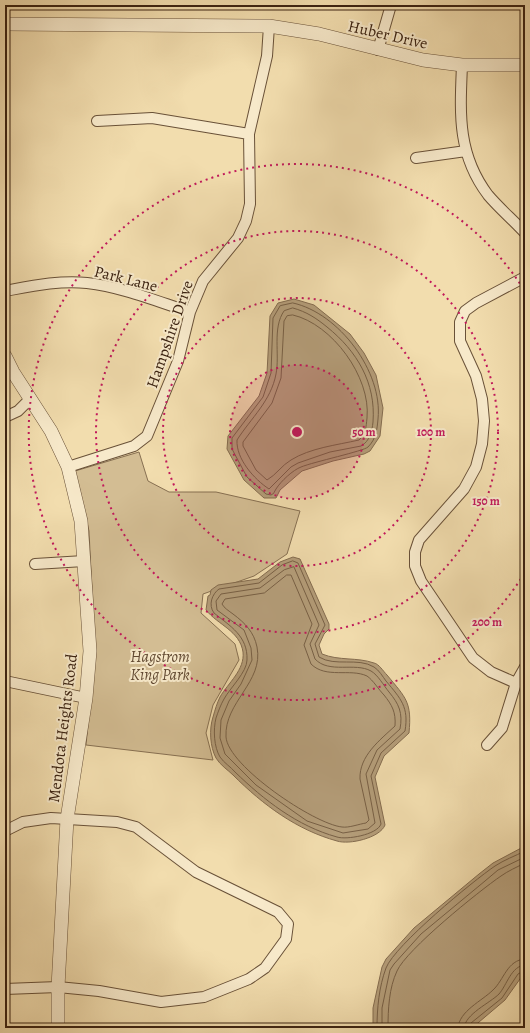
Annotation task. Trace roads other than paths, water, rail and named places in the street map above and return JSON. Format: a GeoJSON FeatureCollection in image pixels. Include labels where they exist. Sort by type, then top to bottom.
{"type":"FeatureCollection","features":[{"type":"Feature","properties":{"kind":"street"},"geometry":{"type":"LineString","coordinates":[[378,50],[390,5]]}},
{"type":"Feature","properties":{"kind":"street","name":"Huber Drive"},"geometry":{"type":"LineString","coordinates":[[5,24],[269,26],[319,34],[378,50],[423,60],[462,65],[525,65]]}},
{"type":"Feature","properties":{"kind":"street","name":"Hampshire Drive"},"geometry":{"type":"LineString","coordinates":[[68,467],[134,446],[147,436],[178,361],[190,312],[203,281],[238,238],[246,221],[250,204],[249,134],[267,56],[269,26]]}},
{"type":"Feature","properties":{"kind":"street"},"geometry":{"type":"LineString","coordinates":[[462,65],[460,115],[466,150],[474,173],[489,195],[525,233]]}},
{"type":"Feature","properties":{"kind":"street"},"geometry":{"type":"LineString","coordinates":[[97,121],[152,118],[249,134]]}},
{"type":"Feature","properties":{"kind":"street"},"geometry":{"type":"LineString","coordinates":[[416,158],[466,150]]}},
{"type":"Feature","properties":{"kind":"street"},"geometry":{"type":"LineString","coordinates":[[516,683],[491,672],[472,658],[421,581],[415,566],[415,552],[419,540],[464,489],[476,467],[482,444],[484,421],[482,399],[476,376],[460,340],[460,322],[465,311],[476,303],[525,277]]}},
{"type":"Feature","properties":{"kind":"street","name":"Park Lane"},"geometry":{"type":"LineString","coordinates":[[5,291],[50,283],[86,283],[118,288],[190,312]]}},
{"type":"Feature","properties":{"kind":"street","name":"Mendota Heights Road"},"geometry":{"type":"LineString","coordinates":[[5,356],[51,431],[68,467],[81,521],[90,650],[86,698],[67,819],[58,987],[58,1028]]}},
{"type":"Feature","properties":{"kind":"street"},"geometry":{"type":"LineString","coordinates":[[5,417],[18,411],[30,399]]}},
{"type":"Feature","properties":{"kind":"street"},"geometry":{"type":"LineString","coordinates":[[34,564],[84,561]]}},
{"type":"Feature","properties":{"kind":"street"},"geometry":{"type":"LineString","coordinates":[[487,745],[502,728],[516,683],[525,667]]}},
{"type":"Feature","properties":{"kind":"street"},"geometry":{"type":"LineString","coordinates":[[5,681],[86,698]]}},
{"type":"Feature","properties":{"kind":"street"},"geometry":{"type":"LineString","coordinates":[[5,831],[24,822],[51,818],[117,822],[136,827],[196,872],[278,912],[288,924],[286,939],[266,968],[249,979],[204,997],[161,1002],[99,991],[58,987],[5,989]]}},
{"type":"Feature","properties":{"kind":"water"},"geometry":{"type":"Polygon","coordinates":[[[294,299],[314,305],[350,334],[364,353],[376,375],[383,408],[380,436],[370,451],[302,471],[280,490],[276,498],[264,498],[244,480],[227,449],[228,436],[259,396],[267,373],[270,316],[278,303],[294,299]]]}},
{"type":"Feature","properties":{"kind":"water"},"geometry":{"type":"Polygon","coordinates":[[[293,557],[300,559],[329,624],[329,629],[324,634],[319,645],[322,654],[335,658],[368,661],[376,664],[399,689],[406,701],[410,714],[409,733],[384,756],[375,777],[385,825],[377,834],[356,841],[342,842],[322,836],[281,815],[244,786],[220,763],[212,749],[211,727],[215,709],[223,692],[239,670],[243,659],[243,652],[238,639],[233,633],[206,610],[208,596],[210,595],[211,590],[218,585],[258,579],[280,562],[293,557]]]}},
{"type":"Feature","properties":{"kind":"water"},"geometry":{"type":"Polygon","coordinates":[[[525,846],[525,972],[505,1000],[472,1028],[373,1028],[373,1008],[382,967],[386,959],[414,928],[479,874],[493,863],[525,846]]]}},
{"type":"Feature","properties":{"kind":"park label","name":"Hagstrom King Park"},"geometry":{"type":"Point","coordinates":[160,665]}}]}
